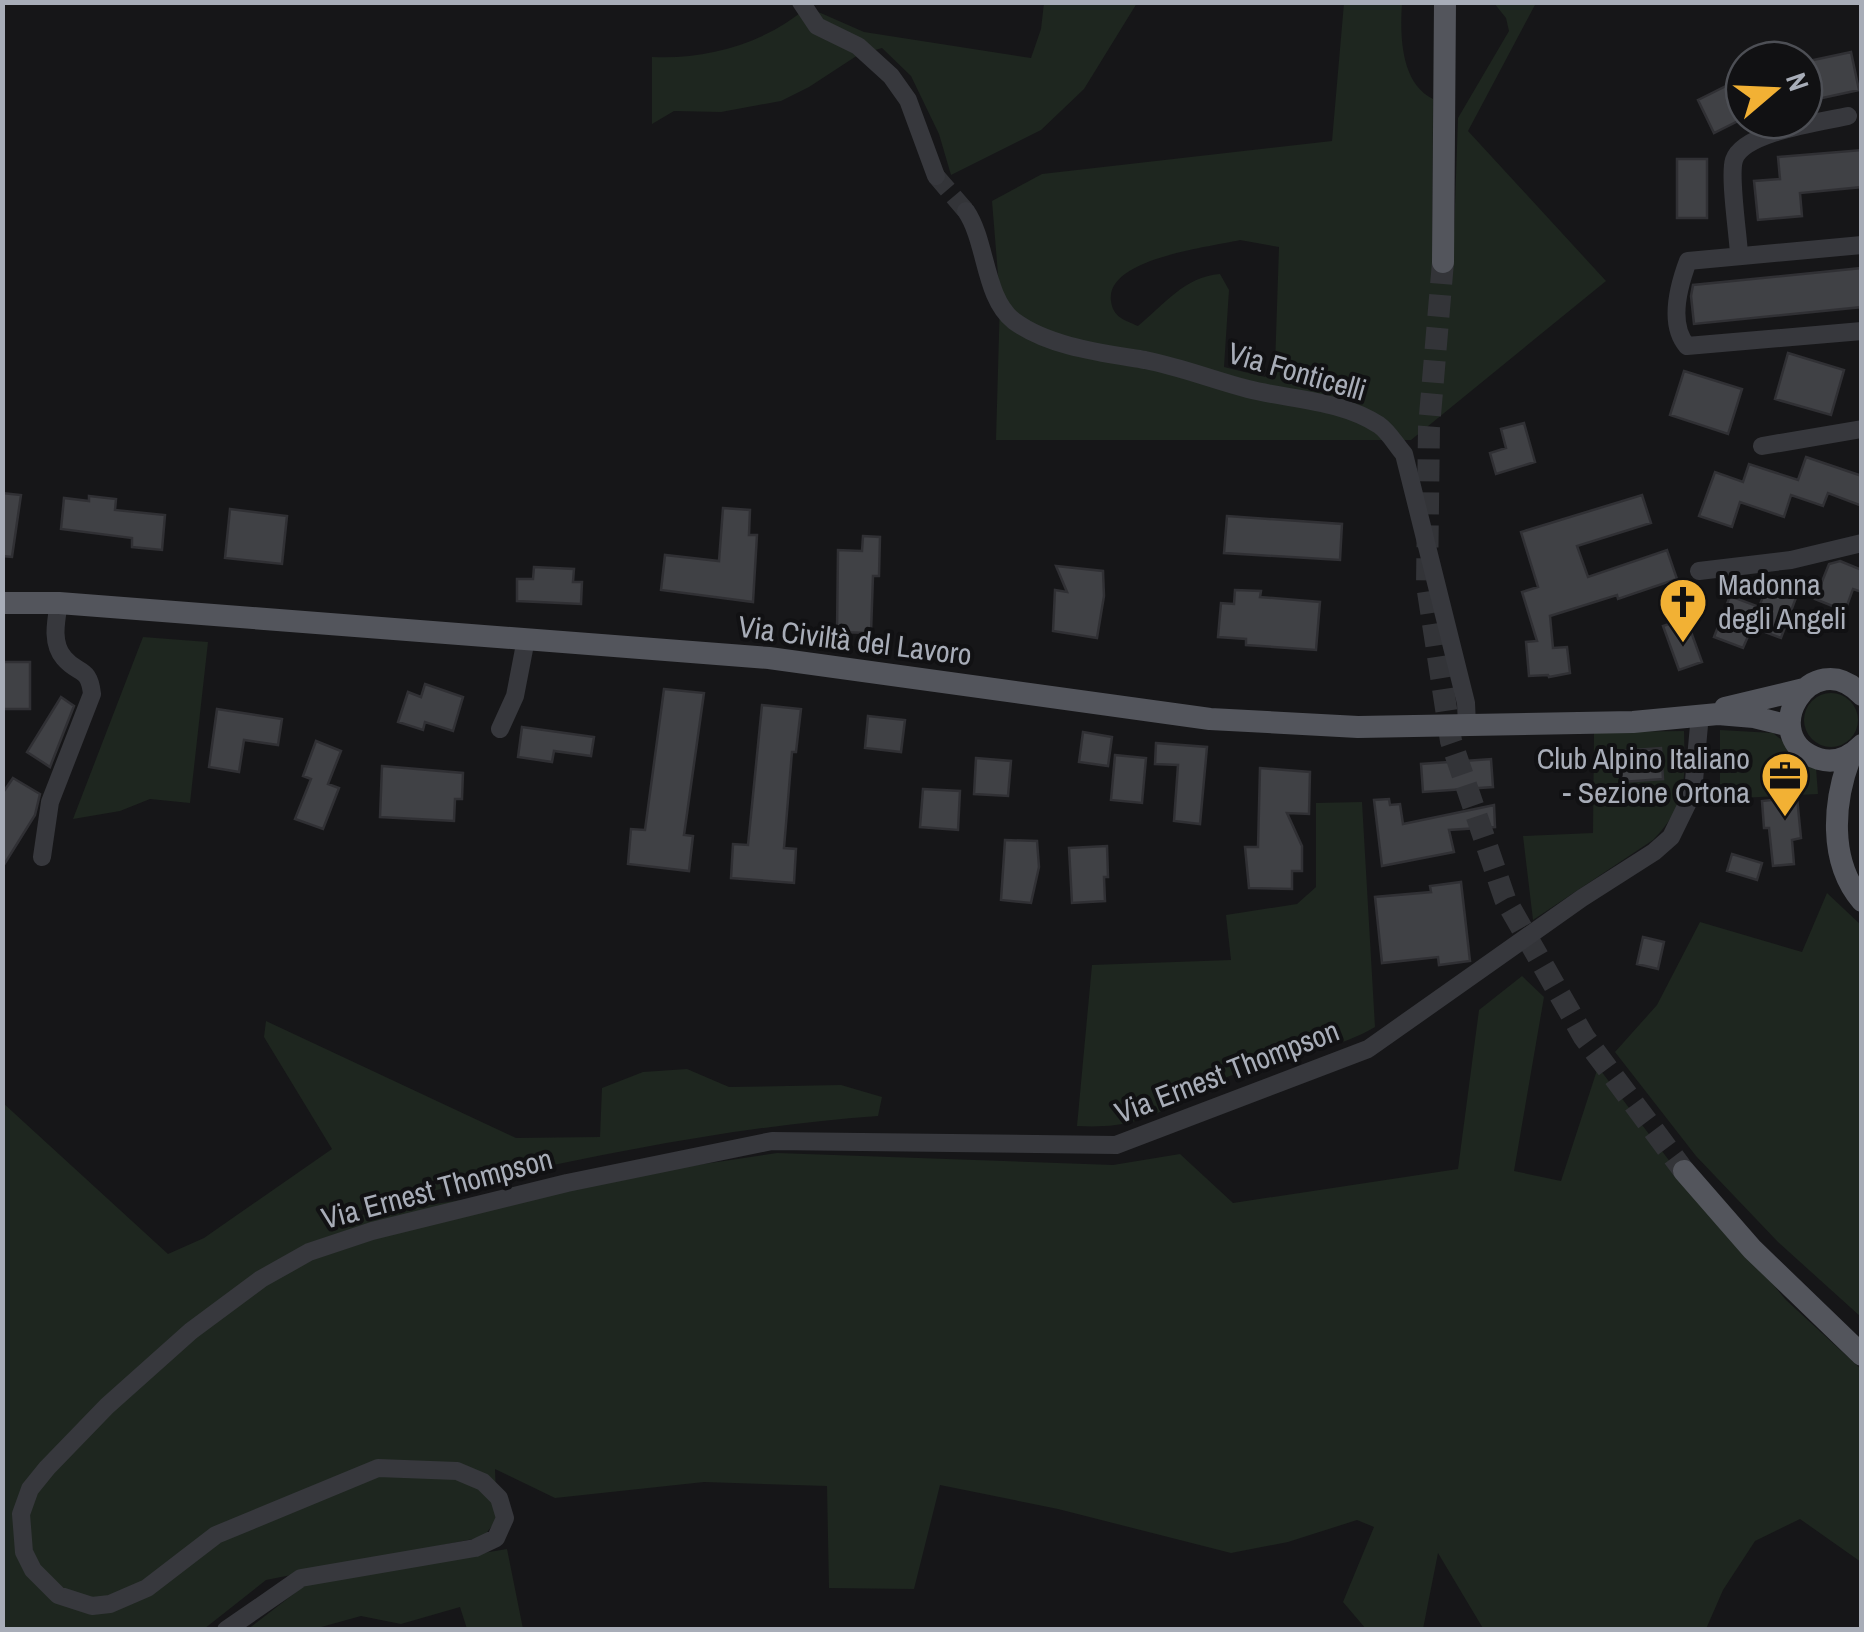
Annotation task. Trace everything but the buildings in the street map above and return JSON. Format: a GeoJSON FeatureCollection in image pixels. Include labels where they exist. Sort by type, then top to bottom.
{"type":"FeatureCollection","features":[{"type":"Feature","properties":{"kind":"main road"},"geometry":{"type":"LineString","coordinates":[[1443,262],[1445,2]]}},
{"type":"Feature","properties":{"kind":"main road","name":"Via Civiltà del Lavoro"},"geometry":{"type":"LineString","coordinates":[[2,602],[769,658],[1210,719],[1358,727],[1633,722],[1700,714],[1804,689],[1828,679],[1851,682]]}},
{"type":"Feature","properties":{"kind":"main road"},"geometry":{"type":"LineString","coordinates":[[1851,682],[1862,695]]}},
{"type":"Feature","properties":{"kind":"main road"},"geometry":{"type":"LineString","coordinates":[[1804,689],[1790,712],[1790,726],[1802,750],[1826,761],[1856,750]]}},
{"type":"Feature","properties":{"kind":"main road","name":"Via Civiltà del Lavoro"},"geometry":{"type":"LineString","coordinates":[[1700,714],[1754,718],[1790,726]]}},
{"type":"Feature","properties":{"kind":"main road"},"geometry":{"type":"LineString","coordinates":[[1837,822],[1840,783],[1856,750]]}},
{"type":"Feature","properties":{"kind":"main road"},"geometry":{"type":"LineString","coordinates":[[1813,757],[1828,788],[1844,872],[1862,901]]}},
{"type":"Feature","properties":{"kind":"main road"},"geometry":{"type":"LineString","coordinates":[[1684,1171],[1752,1249],[1862,1355]]}},
{"type":"Feature","properties":{"kind":"street"},"geometry":{"type":"LineString","coordinates":[[802,2],[817,26],[858,46],[890,76],[908,100],[936,176]]}},
{"type":"Feature","properties":{"kind":"street"},"geometry":{"type":"LineString","coordinates":[[1739,254],[1733,162],[1741,147],[1759,138],[1848,116]]}},
{"type":"Feature","properties":{"kind":"street","name":"Via Fonticelli"},"geometry":{"type":"LineString","coordinates":[[966,211],[982,244],[995,295],[1012,320],[1042,336],[1184,367],[1246,388],[1349,410],[1383,427],[1404,454],[1466,702],[1467,725]]}},
{"type":"Feature","properties":{"kind":"street"},"geometry":{"type":"LineString","coordinates":[[1862,245],[1688,261],[1679,286],[1678,330],[1687,346],[1862,331]]}},
{"type":"Feature","properties":{"kind":"street"},"geometry":{"type":"LineString","coordinates":[[1762,446],[1862,429]]}},
{"type":"Feature","properties":{"kind":"street"},"geometry":{"type":"LineString","coordinates":[[1699,571],[1791,560],[1862,544]]}},
{"type":"Feature","properties":{"kind":"street"},"geometry":{"type":"LineString","coordinates":[[42,857],[50,802],[92,694],[90,680],[64,658],[57,644],[59,604]]}},
{"type":"Feature","properties":{"kind":"street"},"geometry":{"type":"LineString","coordinates":[[500,729],[515,696],[526,640]]}},
{"type":"Feature","properties":{"kind":"street","name":"Via Ernest Thompson"},"geometry":{"type":"LineString","coordinates":[[226,1630],[301,1578],[475,1548],[496,1538],[505,1518],[500,1498],[470,1476],[378,1468],[216,1535],[147,1588],[110,1604],[77,1604],[44,1584],[24,1552],[21,1514],[30,1490],[107,1406],[191,1331],[261,1280],[310,1252],[372,1231],[567,1183],[772,1141],[1116,1145],[1368,1049],[1671,837],[1693,792],[1700,714]]}},
{"type":"Feature","properties":{"kind":"shaded area"},"geometry":{"type":"Polygon","coordinates":[[[1044,3],[1137,3],[1084,89],[1041,130],[951,175],[939,134],[911,76],[882,48],[858,55],[781,101],[721,112],[674,111],[652,124],[652,57],[693,56],[734,47],[773,30],[807,7],[864,32],[1031,58],[1041,29],[1044,3]]]}},
{"type":"Feature","properties":{"kind":"shaded area"},"geometry":{"type":"Polygon","coordinates":[[[1344,3],[1402,3],[1402,43],[1408,70],[1422,92],[1433,99],[1432,262],[1453,263],[1458,118],[1509,31],[1506,18],[1494,3],[1536,3],[1468,131],[1606,281],[1411,440],[996,440],[1000,299],[992,201],[1042,174],[1332,141],[1344,3]],[[1240,240],[1162,257],[1125,274],[1114,286],[1112,306],[1120,317],[1138,326],[1185,286],[1220,274],[1229,290],[1224,367],[1265,377],[1275,366],[1279,247],[1240,240]]]}},
{"type":"Feature","properties":{"kind":"shaded area"},"geometry":{"type":"Polygon","coordinates":[[[143,637],[208,642],[190,803],[150,799],[120,811],[73,819],[143,637]]]}},
{"type":"Feature","properties":{"kind":"shaded area"},"geometry":{"type":"Polygon","coordinates":[[[1831,693],[1850,701],[1858,720],[1850,739],[1831,747],[1812,739],[1804,720],[1812,701],[1831,693]]]}},
{"type":"Feature","properties":{"kind":"shaded area"},"geometry":{"type":"Polygon","coordinates":[[[1720,730],[1773,733],[1816,768],[1818,794],[1720,799],[1720,730]]]}},
{"type":"Feature","properties":{"kind":"shaded area"},"geometry":{"type":"Polygon","coordinates":[[[1684,731],[1682,790],[1664,827],[1653,840],[1533,920],[1523,836],[1593,833],[1594,732],[1684,731]]]}},
{"type":"Feature","properties":{"kind":"shaded area"},"geometry":{"type":"Polygon","coordinates":[[[1362,802],[1375,1027],[1327,1047],[1220,1080],[1147,1117],[1105,1126],[1077,1126],[1092,965],[1231,960],[1226,915],[1297,904],[1316,887],[1316,803],[1362,802]]]}},
{"type":"Feature","properties":{"kind":"shaded area"},"geometry":{"type":"Polygon","coordinates":[[[1827,893],[1861,925],[1861,1317],[1778,1242],[1696,1156],[1615,1052],[1657,1005],[1700,922],[1802,952],[1827,893]]]}},
{"type":"Feature","properties":{"kind":"shaded area"},"geometry":{"type":"Polygon","coordinates":[[[1522,976],[1544,997],[1514,1171],[1561,1181],[1598,1067],[1671,1163],[1786,1300],[1861,1369],[1861,1562],[1800,1519],[1755,1541],[1723,1590],[1706,1629],[1484,1630],[1438,1553],[1423,1629],[1366,1629],[1343,1602],[1374,1527],[1357,1520],[1288,1542],[1231,1553],[1058,1509],[940,1485],[914,1589],[829,1588],[827,1486],[704,1482],[555,1498],[495,1469],[497,1520],[483,1537],[266,1580],[204,1629],[3,1629],[2,1102],[168,1254],[204,1238],[332,1149],[264,1037],[266,1021],[516,1138],[600,1137],[602,1088],[643,1072],[687,1069],[729,1087],[841,1085],[882,1097],[878,1116],[750,1130],[624,1151],[373,1204],[348,1217],[777,1153],[1113,1165],[1180,1154],[1233,1203],[1458,1169],[1479,1010],[1522,976]]]}},
{"type":"Feature","properties":{"kind":"shaded area"},"geometry":{"type":"Polygon","coordinates":[[[507,1549],[523,1629],[467,1629],[460,1607],[401,1624],[361,1616],[314,1629],[247,1630],[309,1582],[507,1549]]]}},
{"type":"Feature","properties":{"kind":"tunnel"},"geometry":{"type":"LineString","coordinates":[[936,176],[966,211]]}},
{"type":"Feature","properties":{"kind":"tunnel"},"geometry":{"type":"LineString","coordinates":[[1443,262],[1429,427],[1427,585],[1451,741],[1505,899],[1584,1037],[1684,1171]]}},
{"type":"Feature","properties":{"kind":"place","name":"Madonna degli Angeli"},"geometry":{"type":"Point","coordinates":[1683,644]}},
{"type":"Feature","properties":{"kind":"place","name":"Club Alpino Italiano - Sezione Ortona"},"geometry":{"type":"Point","coordinates":[1785,818]}}]}
